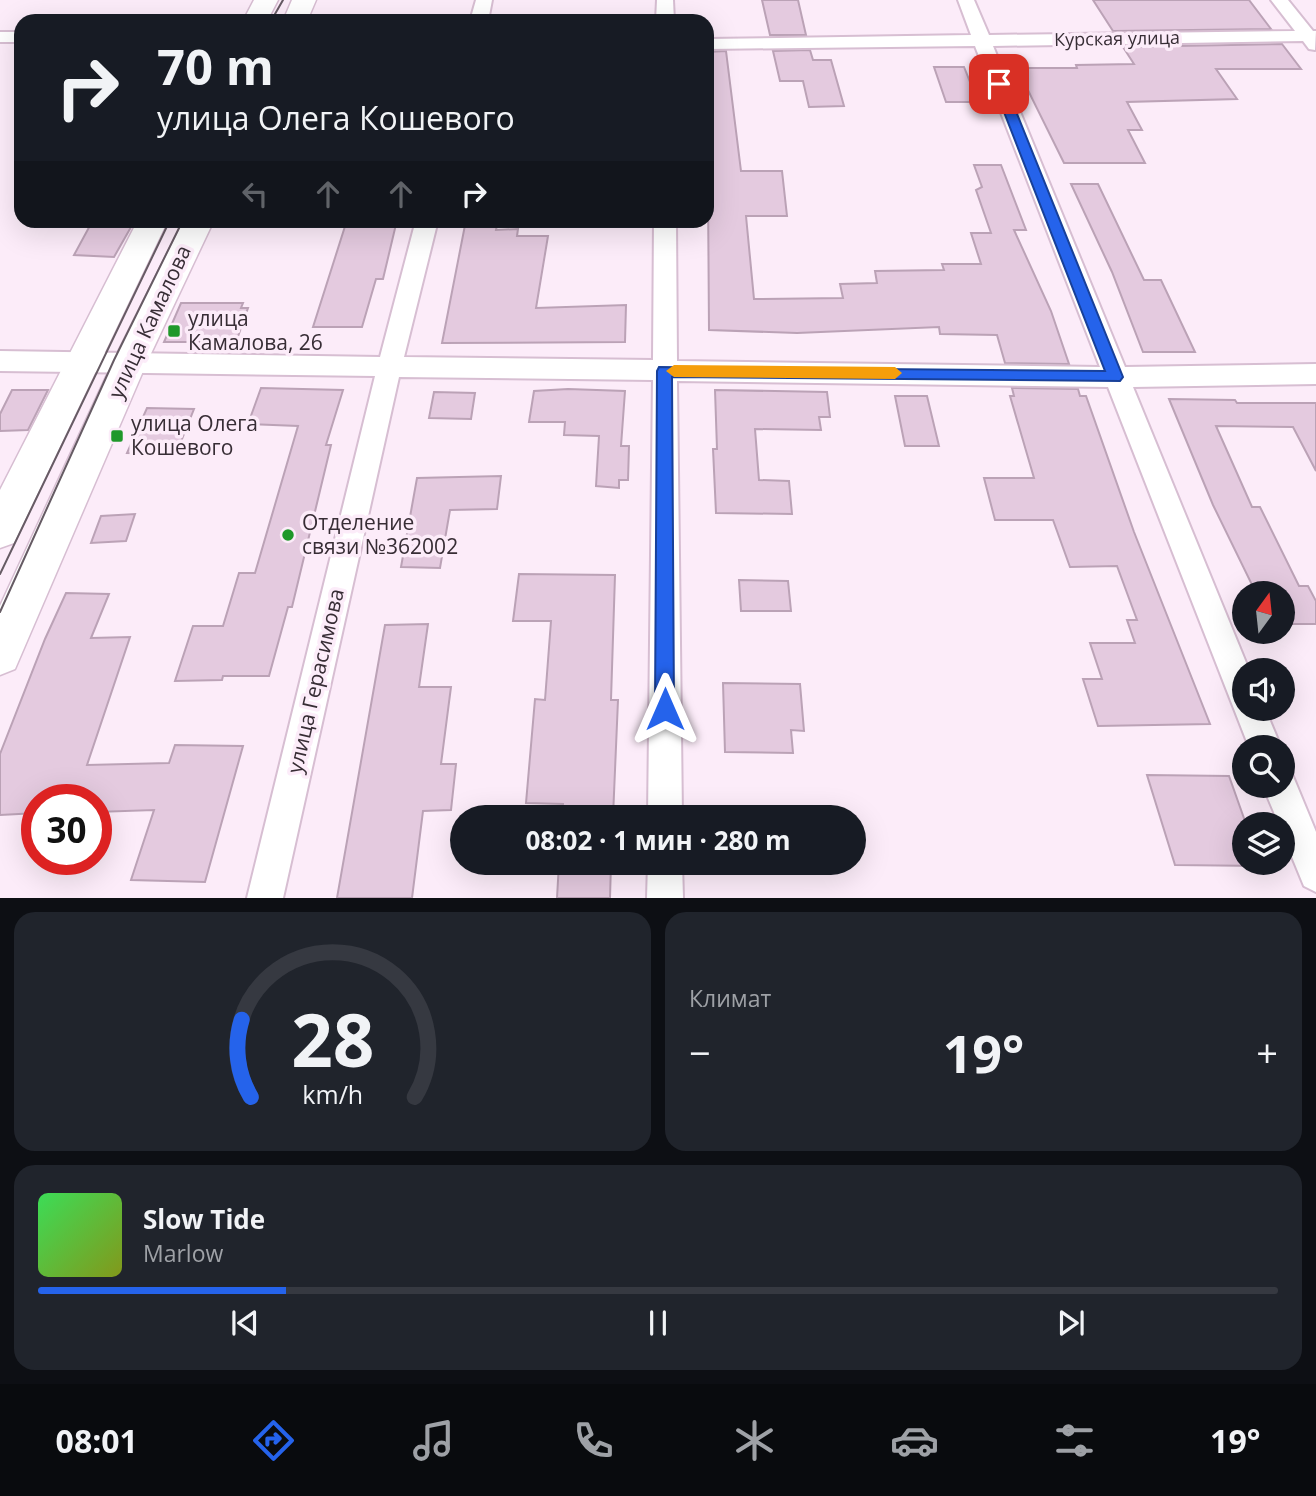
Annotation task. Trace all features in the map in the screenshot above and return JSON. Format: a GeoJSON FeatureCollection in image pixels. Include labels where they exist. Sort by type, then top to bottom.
{"type":"FeatureCollection","features":[{"type":"Feature","properties":{"kind":"street"},"geometry":{"type":"LineString","coordinates":[[967,0],[1232,666]]}},
{"type":"Feature","properties":{"kind":"street"},"geometry":{"type":"LineString","coordinates":[[1279,0],[1313,39]]}},
{"type":"Feature","properties":{"kind":"street","name":"Курская улица"},"geometry":{"type":"LineString","coordinates":[[714,44],[1313,39]]}},
{"type":"Feature","properties":{"kind":"street","name":"улица Камалова"},"geometry":{"type":"LineString","coordinates":[[0,530],[149,228]]}},
{"type":"Feature","properties":{"kind":"street","name":"улица Камалова"},"geometry":{"type":"LineString","coordinates":[[0,654],[130,362],[195,228]]}},
{"type":"Feature","properties":{"kind":"street","name":"улица Герасимова"},"geometry":{"type":"LineString","coordinates":[[265,898],[389,368],[425,228]]}},
{"type":"Feature","properties":{"kind":"street"},"geometry":{"type":"LineString","coordinates":[[665,228],[665,805]]}},
{"type":"Feature","properties":{"kind":"street"},"geometry":{"type":"LineString","coordinates":[[0,361],[82,360],[389,368],[1115,377],[1316,374]]}},
{"type":"Feature","properties":{"kind":"street"},"geometry":{"type":"LineString","coordinates":[[1285,798],[1316,874]]}},
{"type":"Feature","properties":{"kind":"street"},"geometry":{"type":"LineString","coordinates":[[665,875],[665,898]]}},
{"type":"Feature","properties":{"kind":"building"},"geometry":{"type":"Polygon","coordinates":[[[762,0],[798,0],[806,35],[770,35],[762,0]]]}},
{"type":"Feature","properties":{"kind":"building"},"geometry":{"type":"Polygon","coordinates":[[[1093,0],[1249,0],[1271,29],[1113,31],[1093,0]]]}},
{"type":"Feature","properties":{"kind":"building"},"geometry":{"type":"Polygon","coordinates":[[[1282,44],[1301,69],[1216,69],[1237,99],[1127,102],[1142,130],[1128,130],[1145,163],[1064,163],[1017,68],[1134,64],[1123,47],[1282,44]]]}},
{"type":"Feature","properties":{"kind":"building"},"geometry":{"type":"Polygon","coordinates":[[[810,50],[813,60],[831,60],[844,106],[809,107],[803,81],[780,81],[773,51],[810,50]]]}},
{"type":"Feature","properties":{"kind":"building"},"geometry":{"type":"Polygon","coordinates":[[[726,51],[741,171],[782,171],[787,216],[746,216],[754,299],[843,298],[840,284],[877,283],[875,271],[944,270],[942,264],[981,264],[971,233],[991,233],[976,190],[982,187],[974,165],[1001,165],[1026,230],[1014,230],[1051,311],[1069,364],[1005,363],[997,335],[940,334],[939,327],[797,333],[709,330],[708,228],[714,228],[714,52],[726,51]]]}},
{"type":"Feature","properties":{"kind":"building"},"geometry":{"type":"Polygon","coordinates":[[[934,67],[964,67],[978,102],[946,102],[934,67]]]}},
{"type":"Feature","properties":{"kind":"building"},"geometry":{"type":"Polygon","coordinates":[[[1071,184],[1098,184],[1144,280],[1161,280],[1195,352],[1143,352],[1112,272],[1071,184]]]}},
{"type":"Feature","properties":{"kind":"building"},"geometry":{"type":"Polygon","coordinates":[[[89,228],[130,228],[114,257],[74,255],[89,228]]]}},
{"type":"Feature","properties":{"kind":"building"},"geometry":{"type":"Polygon","coordinates":[[[344,228],[395,228],[383,279],[376,279],[362,327],[313,327],[344,228]]]}},
{"type":"Feature","properties":{"kind":"building"},"geometry":{"type":"Polygon","coordinates":[[[464,228],[518,229],[517,236],[548,236],[536,308],[626,305],[625,342],[442,343],[464,228]]]}},
{"type":"Feature","properties":{"kind":"building"},"geometry":{"type":"Polygon","coordinates":[[[181,303],[243,303],[241,308],[248,308],[236,342],[164,342],[181,303]]]}},
{"type":"Feature","properties":{"kind":"building"},"geometry":{"type":"Polygon","coordinates":[[[261,388],[343,390],[326,445],[331,445],[292,607],[288,607],[269,676],[223,676],[222,680],[175,681],[193,626],[223,626],[239,573],[255,573],[298,426],[248,424],[261,388]]]}},
{"type":"Feature","properties":{"kind":"building"},"geometry":{"type":"Polygon","coordinates":[[[1012,388],[1078,389],[1080,396],[1086,396],[1134,532],[1210,724],[1098,726],[1083,679],[1102,679],[1090,643],[1135,643],[1127,620],[1137,620],[1117,566],[1070,567],[1053,520],[995,520],[984,478],[1034,478],[1010,396],[1014,396],[1012,388]]]}},
{"type":"Feature","properties":{"kind":"building"},"geometry":{"type":"Polygon","coordinates":[[[12,390],[48,390],[28,430],[0,431],[0,414],[12,390]]]}},
{"type":"Feature","properties":{"kind":"building"},"geometry":{"type":"Polygon","coordinates":[[[715,390],[827,392],[830,417],[819,417],[821,430],[755,429],[759,480],[789,481],[792,514],[716,513],[713,449],[717,449],[715,390]]]}},
{"type":"Feature","properties":{"kind":"building"},"geometry":{"type":"Polygon","coordinates":[[[534,391],[625,391],[621,446],[629,446],[628,480],[619,480],[619,488],[596,486],[599,436],[564,435],[565,422],[529,422],[534,391]]]}},
{"type":"Feature","properties":{"kind":"building"},"geometry":{"type":"Polygon","coordinates":[[[434,392],[475,393],[471,419],[429,418],[434,392]]]}},
{"type":"Feature","properties":{"kind":"building"},"geometry":{"type":"Polygon","coordinates":[[[895,396],[927,396],[939,446],[905,446],[895,396]]]}},
{"type":"Feature","properties":{"kind":"building"},"geometry":{"type":"Polygon","coordinates":[[[1169,399],[1235,400],[1237,403],[1316,403],[1316,471],[1293,427],[1216,426],[1252,507],[1260,507],[1299,586],[1308,586],[1316,601],[1316,624],[1295,624],[1295,581],[1250,581],[1213,505],[1169,399]]]}},
{"type":"Feature","properties":{"kind":"building"},"geometry":{"type":"Polygon","coordinates":[[[147,408],[194,409],[176,454],[127,453],[147,408]]]}},
{"type":"Feature","properties":{"kind":"building"},"geometry":{"type":"Polygon","coordinates":[[[501,476],[497,509],[450,510],[440,568],[401,567],[417,478],[501,476]]]}},
{"type":"Feature","properties":{"kind":"building"},"geometry":{"type":"Polygon","coordinates":[[[135,514],[126,541],[91,543],[101,516],[135,514]]]}},
{"type":"Feature","properties":{"kind":"building"},"geometry":{"type":"Polygon","coordinates":[[[519,574],[615,575],[611,700],[618,700],[614,805],[526,803],[535,699],[545,700],[551,621],[513,621],[519,574]]]}},
{"type":"Feature","properties":{"kind":"building"},"geometry":{"type":"Polygon","coordinates":[[[739,580],[788,581],[791,611],[741,611],[739,580]]]}},
{"type":"Feature","properties":{"kind":"building"},"geometry":{"type":"Polygon","coordinates":[[[66,593],[109,594],[91,638],[130,637],[87,765],[169,763],[175,745],[243,746],[205,882],[131,880],[154,810],[112,811],[112,784],[21,784],[21,814],[0,815],[0,754],[66,593]]]}},
{"type":"Feature","properties":{"kind":"building"},"geometry":{"type":"Polygon","coordinates":[[[428,624],[419,687],[451,687],[441,764],[456,764],[452,805],[450,810],[423,811],[412,898],[337,898],[385,625],[428,624]]]}},
{"type":"Feature","properties":{"kind":"building"},"geometry":{"type":"Polygon","coordinates":[[[723,683],[800,684],[804,731],[791,730],[793,753],[725,752],[723,683]]]}},
{"type":"Feature","properties":{"kind":"building"},"geometry":{"type":"Polygon","coordinates":[[[1147,775],[1229,776],[1232,798],[1237,798],[1242,812],[1232,812],[1232,866],[1175,865],[1147,775]]]}},
{"type":"Feature","properties":{"kind":"building"},"geometry":{"type":"Polygon","coordinates":[[[558,875],[611,875],[610,898],[557,898],[558,875]]]}},
{"type":"Feature","properties":{"kind":"tram line"},"geometry":{"type":"LineString","coordinates":[[275,14],[283,0]]}},
{"type":"Feature","properties":{"kind":"tram line"},"geometry":{"type":"LineString","coordinates":[[0,574],[166,228]]}},
{"type":"Feature","properties":{"kind":"tram line"},"geometry":{"type":"LineString","coordinates":[[0,612],[114,360],[179,228]]}},
{"type":"Feature","properties":{"kind":"slow traffic"},"geometry":{"type":"LineString","coordinates":[[674,371],[895,373]]}},
{"type":"Feature","properties":{"kind":"place","name":"улица Камалова, 26"},"geometry":{"type":"Point","coordinates":[174,331]}},
{"type":"Feature","properties":{"kind":"place","name":"улица Олега Кошевого"},"geometry":{"type":"Point","coordinates":[117,436]}},
{"type":"Feature","properties":{"kind":"place","name":"Отделение связи №362002"},"geometry":{"type":"Point","coordinates":[288,535]}},
{"type":"Feature","properties":{"kind":"route"},"geometry":{"type":"LineString","coordinates":[[665,709],[664,371],[1073,374],[1115,377],[999,84]]}}]}
